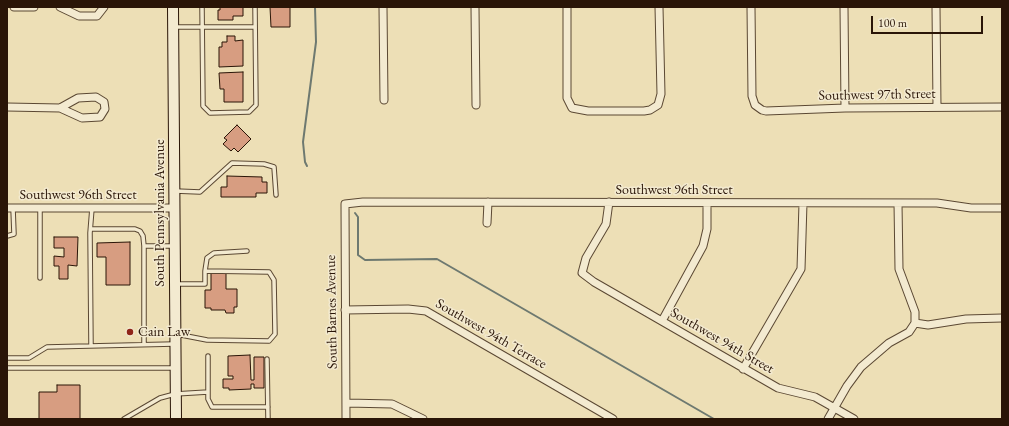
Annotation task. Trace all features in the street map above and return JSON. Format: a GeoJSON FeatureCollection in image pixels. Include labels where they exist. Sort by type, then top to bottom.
{"type":"FeatureCollection","features":[{"type":"Feature","properties":{"kind":"main road","name":"South Pennsylvania Avenue"},"geometry":{"type":"LineString","coordinates":[[173,7],[176,419]]}},
{"type":"Feature","properties":{"kind":"street"},"geometry":{"type":"LineString","coordinates":[[14,7],[34,7]]}},
{"type":"Feature","properties":{"kind":"street"},"geometry":{"type":"LineString","coordinates":[[60,7],[79,16],[97,16],[104,7]]}},
{"type":"Feature","properties":{"kind":"street"},"geometry":{"type":"LineString","coordinates":[[383,7],[384,100]]}},
{"type":"Feature","properties":{"kind":"street"},"geometry":{"type":"LineString","coordinates":[[475,7],[476,105]]}},
{"type":"Feature","properties":{"kind":"street"},"geometry":{"type":"LineString","coordinates":[[567,7],[567,94],[571,106],[575,110],[581,111],[644,111],[650,110],[658,105],[661,94],[659,7]]}},
{"type":"Feature","properties":{"kind":"street","name":"Southwest 97th Street"},"geometry":{"type":"LineString","coordinates":[[751,7],[752,96],[755,105],[766,111],[845,108],[1002,107]]}},
{"type":"Feature","properties":{"kind":"street"},"geometry":{"type":"LineString","coordinates":[[844,7],[845,108]]}},
{"type":"Feature","properties":{"kind":"street"},"geometry":{"type":"LineString","coordinates":[[936,7],[937,107]]}},
{"type":"Feature","properties":{"kind":"street"},"geometry":{"type":"LineString","coordinates":[[7,107],[17,109],[60,108],[82,118],[100,117],[105,109],[104,102],[96,97],[78,98],[60,108]]}},
{"type":"Feature","properties":{"kind":"street","name":"Southwest 96th Street"},"geometry":{"type":"LineString","coordinates":[[345,204],[363,202],[898,203],[947,204],[971,208],[1002,208]]}},
{"type":"Feature","properties":{"kind":"street"},"geometry":{"type":"LineString","coordinates":[[487,222],[488,202]]}},
{"type":"Feature","properties":{"kind":"street","name":"Southwest 94th Street"},"geometry":{"type":"LineString","coordinates":[[609,202],[606,224],[586,258],[582,273],[743,369],[784,391],[815,397],[854,419]]}},
{"type":"Feature","properties":{"kind":"street"},"geometry":{"type":"LineString","coordinates":[[662,321],[703,246],[707,229],[707,203]]}},
{"type":"Feature","properties":{"kind":"street"},"geometry":{"type":"LineString","coordinates":[[743,369],[801,269],[803,203]]}},
{"type":"Feature","properties":{"kind":"street"},"geometry":{"type":"LineString","coordinates":[[828,419],[847,386],[861,367],[889,343],[909,332],[915,323],[915,312],[899,269],[898,203]]}},
{"type":"Feature","properties":{"kind":"street","name":"South Barnes Avenue"},"geometry":{"type":"LineString","coordinates":[[345,204],[346,419]]}},
{"type":"Feature","properties":{"kind":"street","name":"Southwest 96th Street"},"geometry":{"type":"LineString","coordinates":[[10,208],[174,208]]}},
{"type":"Feature","properties":{"kind":"street","name":"Southwest 94th Terrace"},"geometry":{"type":"LineString","coordinates":[[345,310],[408,309],[426,311],[613,419]]}},
{"type":"Feature","properties":{"kind":"street"},"geometry":{"type":"LineString","coordinates":[[915,323],[928,325],[966,319],[1002,318]]}},
{"type":"Feature","properties":{"kind":"street"},"geometry":{"type":"LineString","coordinates":[[347,403],[392,404],[422,419]]}},
{"type":"Feature","properties":{"kind":"lane"},"geometry":{"type":"LineString","coordinates":[[202,7],[203,106],[210,113],[249,112],[256,105],[255,7]]}},
{"type":"Feature","properties":{"kind":"lane"},"geometry":{"type":"LineString","coordinates":[[173,27],[255,27]]}},
{"type":"Feature","properties":{"kind":"lane"},"geometry":{"type":"LineString","coordinates":[[174,191],[200,192],[232,163],[256,163],[274,167],[276,195]]}},
{"type":"Feature","properties":{"kind":"lane"},"geometry":{"type":"LineString","coordinates":[[7,236],[14,234],[10,208]]}},
{"type":"Feature","properties":{"kind":"lane"},"geometry":{"type":"LineString","coordinates":[[40,208],[40,278]]}},
{"type":"Feature","properties":{"kind":"lane"},"geometry":{"type":"LineString","coordinates":[[91,345],[92,208]]}},
{"type":"Feature","properties":{"kind":"lane"},"geometry":{"type":"LineString","coordinates":[[91,229],[135,229],[140,231],[143,236],[144,344]]}},
{"type":"Feature","properties":{"kind":"lane"},"geometry":{"type":"LineString","coordinates":[[144,246],[174,246]]}},
{"type":"Feature","properties":{"kind":"lane"},"geometry":{"type":"LineString","coordinates":[[174,284],[205,284],[207,258],[214,253],[247,252]]}},
{"type":"Feature","properties":{"kind":"lane"},"geometry":{"type":"LineString","coordinates":[[7,358],[29,358],[47,347],[144,344],[175,339],[269,341],[275,334],[274,280],[272,275],[269,272],[205,271]]}},
{"type":"Feature","properties":{"kind":"lane"},"geometry":{"type":"LineString","coordinates":[[208,356],[209,404],[216,408],[268,407]]}},
{"type":"Feature","properties":{"kind":"lane"},"geometry":{"type":"LineString","coordinates":[[268,360],[268,419]]}},
{"type":"Feature","properties":{"kind":"lane"},"geometry":{"type":"LineString","coordinates":[[7,368],[175,368]]}},
{"type":"Feature","properties":{"kind":"lane"},"geometry":{"type":"LineString","coordinates":[[124,419],[155,400],[175,394],[208,392]]}},
{"type":"Feature","properties":{"kind":"building"},"geometry":{"type":"Polygon","coordinates":[[[220,7],[243,7],[243,16],[233,16],[233,20],[218,20],[218,10],[220,10],[220,7]]]}},
{"type":"Feature","properties":{"kind":"building"},"geometry":{"type":"Polygon","coordinates":[[[270,7],[290,7],[290,27],[271,27],[270,7]]]}},
{"type":"Feature","properties":{"kind":"building"},"geometry":{"type":"Polygon","coordinates":[[[227,36],[235,36],[235,41],[243,40],[243,66],[219,67],[219,47],[222,47],[222,42],[227,42],[227,36]]]}},
{"type":"Feature","properties":{"kind":"building"},"geometry":{"type":"Polygon","coordinates":[[[243,72],[243,102],[224,102],[224,89],[220,89],[219,73],[243,72]]]}},
{"type":"Feature","properties":{"kind":"building"},"geometry":{"type":"Polygon","coordinates":[[[237,125],[251,139],[238,152],[234,148],[231,151],[223,144],[227,140],[224,138],[237,125]]]}},
{"type":"Feature","properties":{"kind":"building"},"geometry":{"type":"Polygon","coordinates":[[[227,176],[262,177],[262,182],[267,182],[267,193],[256,193],[256,197],[221,197],[221,187],[227,187],[227,176]]]}},
{"type":"Feature","properties":{"kind":"building"},"geometry":{"type":"Polygon","coordinates":[[[54,237],[78,237],[77,266],[68,265],[68,279],[59,279],[59,266],[54,266],[54,256],[64,257],[64,248],[54,248],[54,237]]]}},
{"type":"Feature","properties":{"kind":"building"},"geometry":{"type":"Polygon","coordinates":[[[130,242],[130,285],[106,285],[106,257],[97,257],[97,243],[130,242]]]}},
{"type":"Feature","properties":{"kind":"building"},"geometry":{"type":"Polygon","coordinates":[[[226,272],[226,289],[237,289],[237,307],[234,307],[234,313],[226,313],[225,310],[211,310],[211,308],[205,308],[205,290],[211,290],[211,273],[226,272]]]}},
{"type":"Feature","properties":{"kind":"building"},"geometry":{"type":"Polygon","coordinates":[[[250,355],[251,380],[254,380],[254,357],[264,357],[264,388],[254,388],[254,384],[251,384],[251,389],[229,390],[229,388],[223,388],[223,379],[233,379],[233,376],[228,376],[228,356],[250,355]]]}},
{"type":"Feature","properties":{"kind":"building"},"geometry":{"type":"Polygon","coordinates":[[[57,385],[80,385],[80,419],[39,419],[39,392],[57,392],[57,385]]]}},
{"type":"Feature","properties":{"kind":"waterway"},"geometry":{"type":"LineString","coordinates":[[307,166],[305,162],[303,142],[316,42],[315,7]]}},
{"type":"Feature","properties":{"kind":"waterway"},"geometry":{"type":"LineString","coordinates":[[355,213],[358,217],[358,255],[365,260],[437,259],[714,419]]}},
{"type":"Feature","properties":{"kind":"place","name":"Cain Law"},"geometry":{"type":"Point","coordinates":[130,332]}}]}
